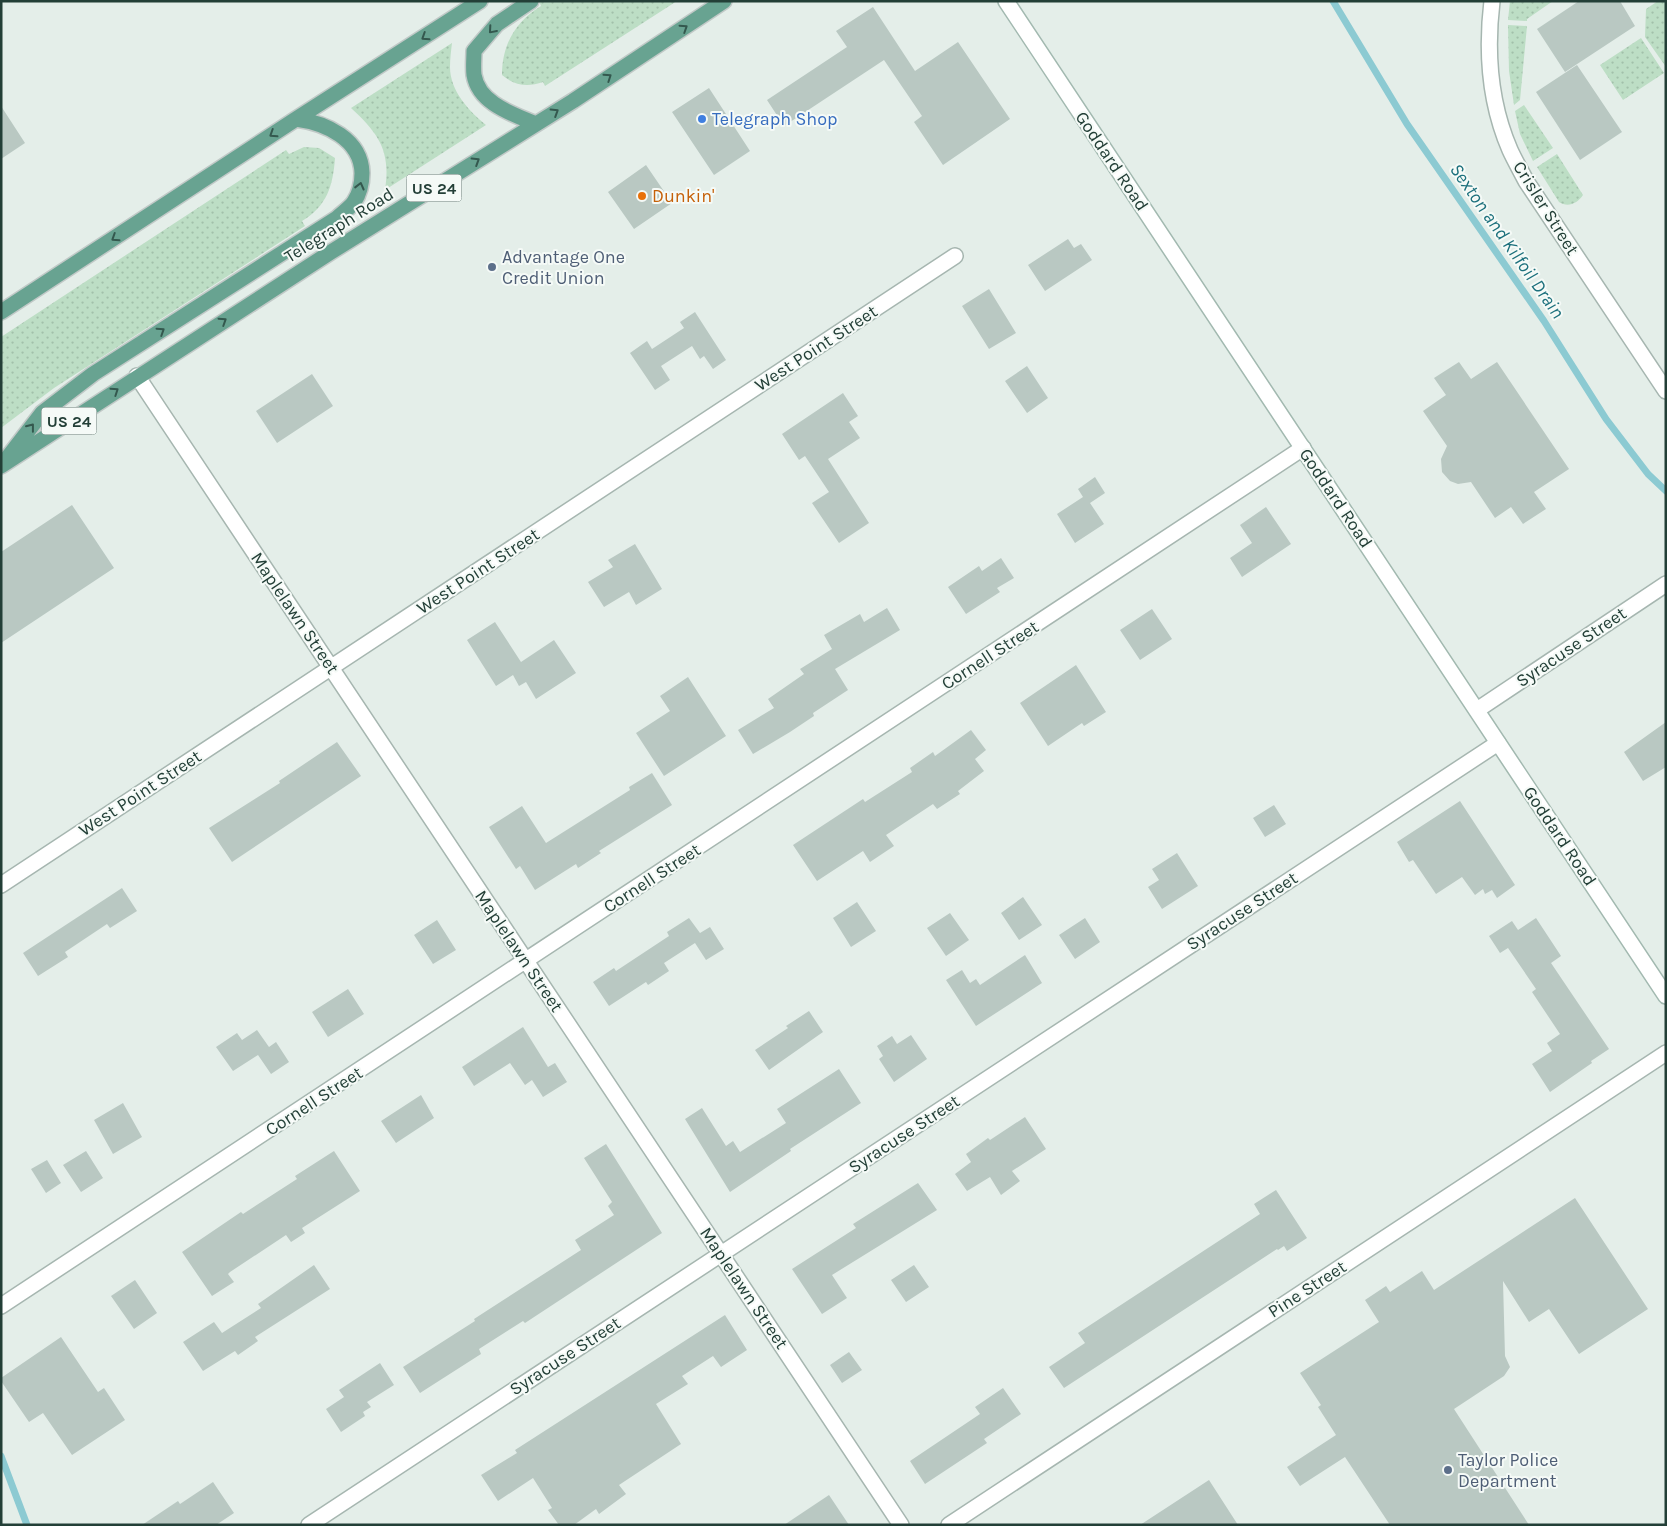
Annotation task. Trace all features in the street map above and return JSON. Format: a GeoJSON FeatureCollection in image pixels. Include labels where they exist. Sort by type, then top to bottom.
{"type":"FeatureCollection","features":[{"type":"Feature","properties":{"kind":"main road"},"geometry":{"type":"LineString","coordinates":[[1,312],[480,1]]}},
{"type":"Feature","properties":{"kind":"main road"},"geometry":{"type":"LineString","coordinates":[[531,1],[497,24],[474,51],[474,75],[480,90],[490,101],[536,124]]}},
{"type":"Feature","properties":{"kind":"main road","name":"Telegraph Road"},"geometry":{"type":"LineString","coordinates":[[1,466],[331,252],[536,124],[724,1]]}},
{"type":"Feature","properties":{"kind":"main road"},"geometry":{"type":"LineString","coordinates":[[1,466],[42,413],[93,374],[337,218],[354,203],[362,185],[362,166],[358,154],[340,134],[325,126],[296,119]]}},
{"type":"Feature","properties":{"kind":"street","name":"Goddard Road"},"geometry":{"type":"LineString","coordinates":[[1006,1],[1666,996]]}},
{"type":"Feature","properties":{"kind":"street","name":"Crisler Street"},"geometry":{"type":"LineString","coordinates":[[1492,1],[1489,38],[1491,75],[1502,129],[1510,151],[1526,182],[1666,391]]}},
{"type":"Feature","properties":{"kind":"street","name":"West Point Street"},"geometry":{"type":"LineString","coordinates":[[1,885],[955,256]]}},
{"type":"Feature","properties":{"kind":"street","name":"Maplelawn Street"},"geometry":{"type":"LineString","coordinates":[[138,376],[901,1525]]}},
{"type":"Feature","properties":{"kind":"street","name":"Cornell Street"},"geometry":{"type":"LineString","coordinates":[[1,1306],[1303,448]]}},
{"type":"Feature","properties":{"kind":"street","name":"Syracuse Street"},"geometry":{"type":"LineString","coordinates":[[1477,710],[1666,584]]}},
{"type":"Feature","properties":{"kind":"street","name":"Syracuse Street"},"geometry":{"type":"LineString","coordinates":[[309,1525],[1498,743]]}},
{"type":"Feature","properties":{"kind":"street","name":"Pine Street"},"geometry":{"type":"LineString","coordinates":[[949,1525],[1666,1053]]}},
{"type":"Feature","properties":{"kind":"green space"},"geometry":{"type":"Polygon","coordinates":[[[539,1],[677,1],[545,86],[543,82],[532,85],[517,83],[502,75],[507,44],[524,19],[541,6],[539,1]]]}},
{"type":"Feature","properties":{"kind":"green space"},"geometry":{"type":"Polygon","coordinates":[[[1510,1],[1553,1],[1527,19],[1527,21],[1508,20],[1510,1]]]}},
{"type":"Feature","properties":{"kind":"green space"},"geometry":{"type":"Polygon","coordinates":[[[1658,1],[1666,1],[1666,67],[1645,37],[1646,9],[1658,1]]]}},
{"type":"Feature","properties":{"kind":"green space"},"geometry":{"type":"Polygon","coordinates":[[[1508,25],[1527,26],[1520,100],[1514,105],[1509,71],[1508,25]]]}},
{"type":"Feature","properties":{"kind":"green space"},"geometry":{"type":"Polygon","coordinates":[[[1641,38],[1664,73],[1623,100],[1600,65],[1641,38]]]}},
{"type":"Feature","properties":{"kind":"green space"},"geometry":{"type":"Polygon","coordinates":[[[452,43],[450,67],[453,84],[467,107],[486,125],[385,190],[386,164],[381,144],[369,126],[351,108],[452,43]]]}},
{"type":"Feature","properties":{"kind":"green space"},"geometry":{"type":"Polygon","coordinates":[[[1524,105],[1553,148],[1533,161],[1520,134],[1515,111],[1524,105]]]}},
{"type":"Feature","properties":{"kind":"green space"},"geometry":{"type":"Polygon","coordinates":[[[304,147],[319,148],[335,158],[333,178],[327,194],[317,209],[302,221],[305,226],[54,388],[1,428],[1,337],[286,150],[289,154],[304,147]]]}},
{"type":"Feature","properties":{"kind":"green space"},"geometry":{"type":"Polygon","coordinates":[[[1557,154],[1583,195],[1573,204],[1566,205],[1559,202],[1537,167],[1557,154]]]}},
{"type":"Feature","properties":{"kind":"building"},"geometry":{"type":"Polygon","coordinates":[[[1579,1],[1620,1],[1635,26],[1565,72],[1537,29],[1579,1]]]}},
{"type":"Feature","properties":{"kind":"building"},"geometry":{"type":"Polygon","coordinates":[[[873,7],[915,71],[958,42],[1010,119],[943,165],[914,122],[922,116],[884,60],[784,126],[767,100],[847,47],[836,31],[873,7]]]}},
{"type":"Feature","properties":{"kind":"building"},"geometry":{"type":"Polygon","coordinates":[[[1577,65],[1622,132],[1580,160],[1536,92],[1577,65]]]}},
{"type":"Feature","properties":{"kind":"building"},"geometry":{"type":"Polygon","coordinates":[[[709,88],[750,151],[714,175],[672,112],[709,88]]]}},
{"type":"Feature","properties":{"kind":"building"},"geometry":{"type":"Polygon","coordinates":[[[1,106],[25,143],[1,159],[1,106]]]}},
{"type":"Feature","properties":{"kind":"building"},"geometry":{"type":"Polygon","coordinates":[[[646,165],[672,203],[634,229],[608,192],[646,165]]]}},
{"type":"Feature","properties":{"kind":"building"},"geometry":{"type":"Polygon","coordinates":[[[1068,239],[1074,248],[1081,244],[1092,260],[1045,291],[1028,265],[1068,239]]]}},
{"type":"Feature","properties":{"kind":"building"},"geometry":{"type":"Polygon","coordinates":[[[989,289],[1016,333],[989,349],[962,306],[989,289]]]}},
{"type":"Feature","properties":{"kind":"building"},"geometry":{"type":"Polygon","coordinates":[[[695,312],[726,360],[713,369],[704,356],[700,359],[692,346],[661,366],[670,380],[655,390],[630,353],[647,341],[652,349],[684,328],[680,322],[695,312]]]}},
{"type":"Feature","properties":{"kind":"building"},"geometry":{"type":"Polygon","coordinates":[[[1459,362],[1471,379],[1497,362],[1569,469],[1534,492],[1546,509],[1523,524],[1511,507],[1495,518],[1471,482],[1458,484],[1450,481],[1442,472],[1441,459],[1447,446],[1423,411],[1446,395],[1434,378],[1459,362]]]}},
{"type":"Feature","properties":{"kind":"building"},"geometry":{"type":"Polygon","coordinates":[[[1027,366],[1048,398],[1027,413],[1005,381],[1027,366]]]}},
{"type":"Feature","properties":{"kind":"building"},"geometry":{"type":"Polygon","coordinates":[[[312,374],[333,406],[277,443],[256,411],[312,374]]]}},
{"type":"Feature","properties":{"kind":"building"},"geometry":{"type":"Polygon","coordinates":[[[843,393],[858,416],[849,422],[860,438],[828,459],[869,523],[839,543],[812,503],[829,492],[805,456],[799,460],[782,434],[843,393]]]}},
{"type":"Feature","properties":{"kind":"building"},"geometry":{"type":"Polygon","coordinates":[[[1095,477],[1105,493],[1090,503],[1104,524],[1075,543],[1057,514],[1083,497],[1078,489],[1095,477]]]}},
{"type":"Feature","properties":{"kind":"building"},"geometry":{"type":"Polygon","coordinates":[[[72,505],[114,568],[1,643],[1,552],[72,505]]]}},
{"type":"Feature","properties":{"kind":"building"},"geometry":{"type":"Polygon","coordinates":[[[1266,507],[1291,544],[1242,577],[1230,558],[1252,543],[1240,525],[1266,507]]]}},
{"type":"Feature","properties":{"kind":"building"},"geometry":{"type":"Polygon","coordinates":[[[635,544],[662,589],[636,605],[629,592],[604,607],[588,582],[613,567],[608,560],[635,544]]]}},
{"type":"Feature","properties":{"kind":"building"},"geometry":{"type":"Polygon","coordinates":[[[1001,558],[1014,578],[997,588],[1000,592],[966,614],[948,587],[979,566],[982,571],[1001,558]]]}},
{"type":"Feature","properties":{"kind":"building"},"geometry":{"type":"Polygon","coordinates":[[[887,608],[900,630],[835,669],[848,690],[813,713],[814,716],[753,754],[738,730],[774,708],[768,699],[804,674],[800,669],[832,649],[824,635],[860,614],[864,622],[887,608]]]}},
{"type":"Feature","properties":{"kind":"building"},"geometry":{"type":"Polygon","coordinates":[[[1152,609],[1172,639],[1140,660],[1120,630],[1152,609]]]}},
{"type":"Feature","properties":{"kind":"building"},"geometry":{"type":"Polygon","coordinates":[[[495,622],[521,662],[554,640],[576,673],[536,699],[526,682],[519,686],[513,675],[496,686],[467,640],[495,622]]]}},
{"type":"Feature","properties":{"kind":"building"},"geometry":{"type":"Polygon","coordinates":[[[1076,665],[1106,712],[1084,726],[1082,723],[1048,746],[1020,703],[1076,665]]]}},
{"type":"Feature","properties":{"kind":"building"},"geometry":{"type":"Polygon","coordinates":[[[688,677],[726,736],[664,776],[636,733],[670,711],[660,696],[688,677]]]}},
{"type":"Feature","properties":{"kind":"building"},"geometry":{"type":"Polygon","coordinates":[[[1666,722],[1666,767],[1643,781],[1624,752],[1666,722]]]}},
{"type":"Feature","properties":{"kind":"building"},"geometry":{"type":"Polygon","coordinates":[[[971,730],[986,750],[975,759],[984,771],[958,791],[960,794],[937,809],[933,804],[886,835],[894,846],[870,862],[863,851],[817,881],[793,845],[863,799],[865,802],[912,772],[910,768],[933,752],[935,756],[971,730]]]}},
{"type":"Feature","properties":{"kind":"building"},"geometry":{"type":"Polygon","coordinates":[[[337,742],[361,776],[232,862],[209,828],[280,783],[279,781],[337,742]]]}},
{"type":"Feature","properties":{"kind":"building"},"geometry":{"type":"Polygon","coordinates":[[[652,773],[672,805],[599,851],[601,853],[578,868],[576,864],[535,890],[520,866],[516,869],[489,827],[522,806],[546,843],[630,790],[629,787],[652,773]]]}},
{"type":"Feature","properties":{"kind":"building"},"geometry":{"type":"Polygon","coordinates":[[[1460,801],[1515,885],[1497,898],[1492,890],[1485,894],[1483,889],[1475,895],[1462,877],[1436,894],[1413,860],[1409,862],[1397,842],[1460,801]]]}},
{"type":"Feature","properties":{"kind":"building"},"geometry":{"type":"Polygon","coordinates":[[[1274,805],[1286,824],[1265,837],[1253,818],[1274,805]]]}},
{"type":"Feature","properties":{"kind":"building"},"geometry":{"type":"Polygon","coordinates":[[[1177,853],[1198,886],[1162,909],[1148,887],[1159,880],[1152,869],[1177,853]]]}},
{"type":"Feature","properties":{"kind":"building"},"geometry":{"type":"Polygon","coordinates":[[[122,888],[137,911],[110,928],[107,924],[65,952],[68,957],[38,976],[23,953],[122,888]]]}},
{"type":"Feature","properties":{"kind":"building"},"geometry":{"type":"Polygon","coordinates":[[[1023,897],[1042,925],[1019,940],[1001,913],[1023,897]]]}},
{"type":"Feature","properties":{"kind":"building"},"geometry":{"type":"Polygon","coordinates":[[[857,902],[876,931],[851,947],[833,918],[857,902]]]}},
{"type":"Feature","properties":{"kind":"building"},"geometry":{"type":"Polygon","coordinates":[[[950,913],[969,940],[946,956],[927,928],[950,913]]]}},
{"type":"Feature","properties":{"kind":"building"},"geometry":{"type":"Polygon","coordinates":[[[689,918],[700,933],[710,927],[724,949],[706,960],[695,943],[664,963],[669,971],[648,985],[646,982],[609,1006],[593,982],[614,968],[616,971],[669,936],[667,932],[689,918]]]}},
{"type":"Feature","properties":{"kind":"building"},"geometry":{"type":"Polygon","coordinates":[[[1085,918],[1100,942],[1075,959],[1059,935],[1085,918]]]}},
{"type":"Feature","properties":{"kind":"building"},"geometry":{"type":"Polygon","coordinates":[[[1536,918],[1561,956],[1551,963],[1609,1049],[1550,1092],[1532,1064],[1552,1051],[1547,1043],[1560,1034],[1532,992],[1536,989],[1508,948],[1500,953],[1489,936],[1512,921],[1518,930],[1536,918]]]}},
{"type":"Feature","properties":{"kind":"building"},"geometry":{"type":"Polygon","coordinates":[[[437,920],[456,950],[433,964],[414,935],[437,920]]]}},
{"type":"Feature","properties":{"kind":"building"},"geometry":{"type":"Polygon","coordinates":[[[1025,955],[1042,983],[976,1026],[946,980],[962,970],[970,983],[976,979],[980,985],[1025,955]]]}},
{"type":"Feature","properties":{"kind":"building"},"geometry":{"type":"Polygon","coordinates":[[[348,989],[364,1014],[328,1037],[312,1012],[348,989]]]}},
{"type":"Feature","properties":{"kind":"building"},"geometry":{"type":"Polygon","coordinates":[[[809,1011],[823,1032],[769,1070],[755,1050],[809,1011]]]}},
{"type":"Feature","properties":{"kind":"building"},"geometry":{"type":"Polygon","coordinates":[[[523,1027],[548,1067],[555,1063],[567,1082],[543,1097],[532,1080],[525,1085],[510,1063],[474,1086],[462,1067],[523,1027]]]}},
{"type":"Feature","properties":{"kind":"building"},"geometry":{"type":"Polygon","coordinates":[[[257,1030],[269,1047],[276,1042],[289,1062],[271,1074],[258,1055],[233,1071],[216,1047],[237,1033],[242,1040],[257,1030]]]}},
{"type":"Feature","properties":{"kind":"building"},"geometry":{"type":"Polygon","coordinates":[[[911,1035],[927,1059],[894,1082],[879,1059],[883,1056],[877,1046],[892,1036],[897,1044],[911,1035]]]}},
{"type":"Feature","properties":{"kind":"building"},"geometry":{"type":"Polygon","coordinates":[[[839,1069],[861,1103],[790,1149],[791,1151],[730,1192],[685,1119],[702,1108],[726,1146],[733,1141],[740,1152],[786,1123],[777,1109],[839,1069]]]}},
{"type":"Feature","properties":{"kind":"building"},"geometry":{"type":"Polygon","coordinates":[[[421,1095],[434,1118],[396,1143],[381,1121],[421,1095]]]}},
{"type":"Feature","properties":{"kind":"building"},"geometry":{"type":"Polygon","coordinates":[[[123,1103],[142,1137],[113,1154],[94,1120],[123,1103]]]}},
{"type":"Feature","properties":{"kind":"building"},"geometry":{"type":"Polygon","coordinates":[[[1025,1117],[1046,1149],[1012,1171],[1020,1181],[1001,1195],[990,1177],[967,1191],[955,1174],[971,1162],[966,1154],[988,1138],[990,1140],[1025,1117]]]}},
{"type":"Feature","properties":{"kind":"building"},"geometry":{"type":"Polygon","coordinates":[[[606,1144],[662,1233],[525,1323],[523,1321],[479,1349],[481,1354],[420,1393],[403,1367],[581,1250],[575,1240],[614,1215],[608,1206],[612,1202],[584,1158],[606,1144]]]}},
{"type":"Feature","properties":{"kind":"building"},"geometry":{"type":"Polygon","coordinates":[[[86,1151],[103,1178],[81,1192],[63,1165],[86,1151]]]}},
{"type":"Feature","properties":{"kind":"building"},"geometry":{"type":"Polygon","coordinates":[[[334,1151],[360,1191],[302,1228],[305,1233],[291,1242],[286,1235],[230,1272],[228,1274],[234,1282],[212,1296],[182,1252],[241,1212],[243,1214],[297,1179],[295,1176],[334,1151]]]}},
{"type":"Feature","properties":{"kind":"building"},"geometry":{"type":"Polygon","coordinates":[[[47,1160],[61,1183],[46,1193],[31,1169],[47,1160]]]}},
{"type":"Feature","properties":{"kind":"building"},"geometry":{"type":"Polygon","coordinates":[[[918,1183],[937,1210],[832,1275],[847,1298],[822,1314],[792,1269],[856,1228],[853,1224],[918,1183]]]}},
{"type":"Feature","properties":{"kind":"building"},"geometry":{"type":"Polygon","coordinates":[[[1276,1190],[1307,1238],[1287,1251],[1284,1246],[1277,1249],[1064,1388],[1049,1367],[1085,1343],[1078,1333],[1260,1214],[1254,1204],[1276,1190]]]}},
{"type":"Feature","properties":{"kind":"building"},"geometry":{"type":"Polygon","coordinates":[[[1575,1198],[1648,1309],[1579,1354],[1549,1309],[1529,1322],[1503,1281],[1505,1356],[1510,1367],[1504,1376],[1454,1409],[1529,1525],[1390,1525],[1345,1457],[1300,1486],[1287,1467],[1336,1435],[1318,1407],[1321,1405],[1300,1373],[1379,1322],[1365,1300],[1386,1286],[1390,1292],[1422,1271],[1434,1290],[1575,1198]]]}},
{"type":"Feature","properties":{"kind":"building"},"geometry":{"type":"Polygon","coordinates":[[[314,1265],[330,1289],[255,1337],[258,1341],[238,1355],[235,1351],[203,1371],[183,1342],[214,1322],[222,1333],[261,1308],[258,1304],[314,1265]]]}},
{"type":"Feature","properties":{"kind":"building"},"geometry":{"type":"Polygon","coordinates":[[[914,1265],[929,1287],[906,1302],[891,1280],[914,1265]]]}},
{"type":"Feature","properties":{"kind":"building"},"geometry":{"type":"Polygon","coordinates":[[[135,1280],[157,1313],[134,1329],[111,1296],[135,1280]]]}},
{"type":"Feature","properties":{"kind":"building"},"geometry":{"type":"Polygon","coordinates":[[[725,1315],[747,1350],[721,1367],[713,1356],[682,1376],[688,1384],[656,1404],[681,1444],[619,1485],[626,1494],[599,1514],[596,1509],[574,1525],[559,1525],[548,1510],[552,1508],[533,1478],[498,1501],[481,1475],[517,1453],[515,1450],[725,1315]]]}},
{"type":"Feature","properties":{"kind":"building"},"geometry":{"type":"Polygon","coordinates":[[[61,1337],[98,1392],[104,1388],[125,1420],[72,1455],[43,1413],[29,1422],[1,1381],[1,1378],[61,1337]]]}},
{"type":"Feature","properties":{"kind":"building"},"geometry":{"type":"Polygon","coordinates":[[[849,1352],[862,1370],[842,1383],[830,1365],[849,1352]]]}},
{"type":"Feature","properties":{"kind":"building"},"geometry":{"type":"Polygon","coordinates":[[[380,1363],[394,1385],[367,1402],[371,1407],[363,1412],[365,1416],[341,1432],[326,1409],[344,1397],[339,1390],[380,1363]]]}},
{"type":"Feature","properties":{"kind":"building"},"geometry":{"type":"Polygon","coordinates":[[[1003,1388],[1021,1414],[984,1439],[987,1443],[925,1484],[910,1461],[980,1414],[975,1407],[1003,1388]]]}},
{"type":"Feature","properties":{"kind":"building"},"geometry":{"type":"Polygon","coordinates":[[[1209,1480],[1238,1525],[1140,1525],[1209,1480]]]}},
{"type":"Feature","properties":{"kind":"building"},"geometry":{"type":"Polygon","coordinates":[[[213,1482],[234,1513],[216,1525],[142,1525],[178,1501],[180,1504],[213,1482]]]}},
{"type":"Feature","properties":{"kind":"building"},"geometry":{"type":"Polygon","coordinates":[[[829,1495],[849,1525],[784,1525],[829,1495]]]}},
{"type":"Feature","properties":{"kind":"waterway","name":"Sexton and Kilfoil Drain"},"geometry":{"type":"LineString","coordinates":[[1333,1],[1407,124],[1544,321],[1606,419],[1648,474],[1666,491]]}},
{"type":"Feature","properties":{"kind":"waterway"},"geometry":{"type":"LineString","coordinates":[[1,1456],[27,1525]]}},
{"type":"Feature","properties":{"kind":"place","name":"Telegraph Shop"},"geometry":{"type":"Point","coordinates":[702,119]}},
{"type":"Feature","properties":{"kind":"place","name":"Dunkin'"},"geometry":{"type":"Point","coordinates":[642,196]}},
{"type":"Feature","properties":{"kind":"place","name":"Advantage One Credit Union"},"geometry":{"type":"Point","coordinates":[492,267]}},
{"type":"Feature","properties":{"kind":"place","name":"Taylor Police Department"},"geometry":{"type":"Point","coordinates":[1448,1470]}}]}
